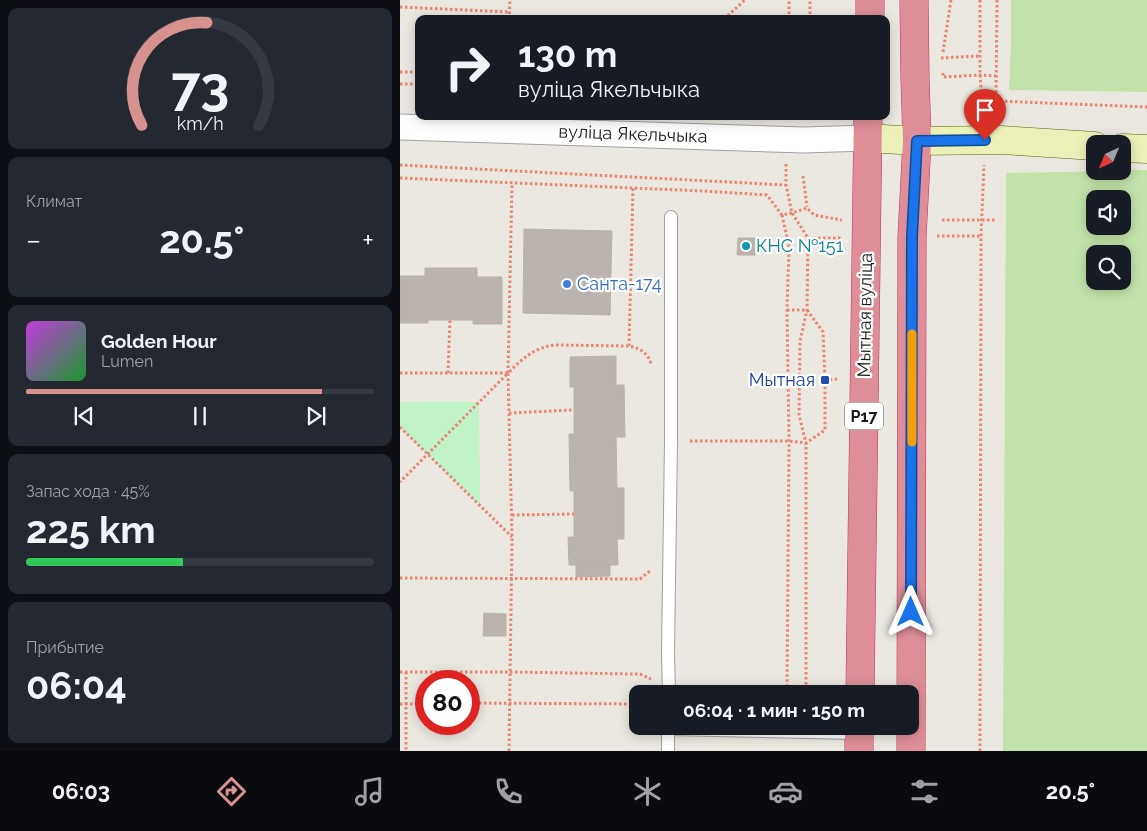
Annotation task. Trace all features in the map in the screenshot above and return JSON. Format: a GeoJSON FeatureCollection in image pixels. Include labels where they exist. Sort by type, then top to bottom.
{"type":"FeatureCollection","features":[{"type":"Feature","properties":{"kind":"highway"},"geometry":{"type":"LineString","coordinates":[[870,0],[870,15]]}},
{"type":"Feature","properties":{"kind":"highway"},"geometry":{"type":"LineString","coordinates":[[911,751],[912,237],[917,141],[914,0]]}},
{"type":"Feature","properties":{"kind":"highway","name":"Мытная вуліца"},"geometry":{"type":"LineString","coordinates":[[860,685],[867,127]]}},
{"type":"Feature","properties":{"kind":"main road"},"geometry":{"type":"LineString","coordinates":[[867,127],[917,141],[1001,140],[1086,145]]}},
{"type":"Feature","properties":{"kind":"main road"},"geometry":{"type":"LineString","coordinates":[[1131,148],[1147,149]]}},
{"type":"Feature","properties":{"kind":"street","name":"вуліца Якельчыка"},"geometry":{"type":"LineString","coordinates":[[400,127],[804,140],[867,127]]}},
{"type":"Feature","properties":{"kind":"lane"},"geometry":{"type":"LineString","coordinates":[[668,685],[671,217]]}},
{"type":"Feature","properties":{"kind":"lane"},"geometry":{"type":"LineString","coordinates":[[668,735],[668,751]]}},
{"type":"Feature","properties":{"kind":"lane"},"geometry":{"type":"LineString","coordinates":[[817,735],[859,737]]}},
{"type":"Feature","properties":{"kind":"path"},"geometry":{"type":"LineString","coordinates":[[509,15],[510,0]]}},
{"type":"Feature","properties":{"kind":"path"},"geometry":{"type":"LineString","coordinates":[[728,15],[745,0]]}},
{"type":"Feature","properties":{"kind":"path"},"geometry":{"type":"LineString","coordinates":[[789,0],[789,15]]}},
{"type":"Feature","properties":{"kind":"path"},"geometry":{"type":"LineString","coordinates":[[810,0],[810,15]]}},
{"type":"Feature","properties":{"kind":"path"},"geometry":{"type":"LineString","coordinates":[[942,58],[951,0]]}},
{"type":"Feature","properties":{"kind":"path"},"geometry":{"type":"LineString","coordinates":[[980,0],[980,75]]}},
{"type":"Feature","properties":{"kind":"path"},"geometry":{"type":"LineString","coordinates":[[997,0],[996,101],[1147,107]]}},
{"type":"Feature","properties":{"kind":"path"},"geometry":{"type":"LineString","coordinates":[[400,7],[509,12]]}},
{"type":"Feature","properties":{"kind":"path"},"geometry":{"type":"LineString","coordinates":[[942,67],[943,76],[996,76]]}},
{"type":"Feature","properties":{"kind":"path"},"geometry":{"type":"LineString","coordinates":[[400,72],[415,72]]}},
{"type":"Feature","properties":{"kind":"path"},"geometry":{"type":"LineString","coordinates":[[400,84],[415,84]]}},
{"type":"Feature","properties":{"kind":"path"},"geometry":{"type":"LineString","coordinates":[[400,166],[786,185]]}},
{"type":"Feature","properties":{"kind":"path"},"geometry":{"type":"LineString","coordinates":[[803,176],[807,208],[814,215],[845,221]]}},
{"type":"Feature","properties":{"kind":"path"},"geometry":{"type":"LineString","coordinates":[[400,178],[767,195],[782,215],[789,247],[786,310],[789,441],[787,685]]}},
{"type":"Feature","properties":{"kind":"path"},"geometry":{"type":"LineString","coordinates":[[509,751],[512,515],[508,373],[512,183]]}},
{"type":"Feature","properties":{"kind":"path"},"geometry":{"type":"LineString","coordinates":[[629,346],[633,188]]}},
{"type":"Feature","properties":{"kind":"path"},"geometry":{"type":"LineString","coordinates":[[782,215],[807,208]]}},
{"type":"Feature","properties":{"kind":"path"},"geometry":{"type":"LineString","coordinates":[[792,213],[808,238],[807,310],[800,341],[799,415],[806,443],[806,685]]}},
{"type":"Feature","properties":{"kind":"path"},"geometry":{"type":"LineString","coordinates":[[942,220],[996,220]]}},
{"type":"Feature","properties":{"kind":"path"},"geometry":{"type":"LineString","coordinates":[[980,751],[982,220]]}},
{"type":"Feature","properties":{"kind":"path"},"geometry":{"type":"LineString","coordinates":[[786,310],[807,310]]}},
{"type":"Feature","properties":{"kind":"path"},"geometry":{"type":"LineString","coordinates":[[671,441],[789,441],[806,443],[825,430],[823,332],[807,310]]}},
{"type":"Feature","properties":{"kind":"path"},"geometry":{"type":"LineString","coordinates":[[448,373],[450,320]]}},
{"type":"Feature","properties":{"kind":"path"},"geometry":{"type":"LineString","coordinates":[[400,482],[521,360],[545,346],[636,347],[648,355],[652,367]]}},
{"type":"Feature","properties":{"kind":"path"},"geometry":{"type":"LineString","coordinates":[[400,373],[508,373]]}},
{"type":"Feature","properties":{"kind":"path"},"geometry":{"type":"LineString","coordinates":[[825,380],[864,379]]}},
{"type":"Feature","properties":{"kind":"path"},"geometry":{"type":"LineString","coordinates":[[509,413],[574,410]]}},
{"type":"Feature","properties":{"kind":"path"},"geometry":{"type":"LineString","coordinates":[[400,427],[512,537]]}},
{"type":"Feature","properties":{"kind":"path"},"geometry":{"type":"LineString","coordinates":[[512,515],[574,514]]}},
{"type":"Feature","properties":{"kind":"path"},"geometry":{"type":"LineString","coordinates":[[400,578],[640,579],[651,571],[651,578]]}},
{"type":"Feature","properties":{"kind":"path"},"geometry":{"type":"LineString","coordinates":[[400,672],[640,674],[653,680],[653,671]]}},
{"type":"Feature","properties":{"kind":"path"},"geometry":{"type":"LineString","coordinates":[[406,672],[406,751]]}},
{"type":"Feature","properties":{"kind":"path"},"geometry":{"type":"LineString","coordinates":[[480,703],[629,704]]}},
{"type":"Feature","properties":{"kind":"path"},"geometry":{"type":"LineString","coordinates":[[400,704],[415,704]]}},
{"type":"Feature","properties":{"kind":"green space"},"geometry":{"type":"Polygon","coordinates":[[[1011,0],[1147,0],[1147,92],[1009,90],[1011,0]]]}},
{"type":"Feature","properties":{"kind":"green space"},"geometry":{"type":"Polygon","coordinates":[[[1131,170],[1147,170],[1147,751],[1003,751],[1006,173],[1086,172],[1086,180],[1131,180],[1131,170]]]}},
{"type":"Feature","properties":{"kind":"green space"},"geometry":{"type":"Polygon","coordinates":[[[400,402],[479,402],[480,506],[400,427],[400,402]]]}},
{"type":"Feature","properties":{"kind":"building","name":"Санта-174"},"geometry":{"type":"Polygon","coordinates":[[[524,229],[612,231],[610,315],[523,313],[524,229]]]}},
{"type":"Feature","properties":{"kind":"building","name":"КНС №151"},"geometry":{"type":"Polygon","coordinates":[[[738,238],[755,238],[755,255],[737,255],[738,238]]]}},
{"type":"Feature","properties":{"kind":"building"},"geometry":{"type":"Polygon","coordinates":[[[425,268],[477,268],[477,277],[502,277],[502,324],[473,324],[473,320],[428,320],[428,323],[400,323],[400,276],[425,276],[425,268]]]}},
{"type":"Feature","properties":{"kind":"building"},"geometry":{"type":"Polygon","coordinates":[[[616,356],[616,385],[624,385],[625,437],[616,437],[617,488],[624,488],[624,539],[617,539],[618,565],[569,565],[568,537],[574,537],[574,491],[570,491],[569,434],[574,434],[574,387],[570,387],[570,357],[616,356]]]}},
{"type":"Feature","properties":{"kind":"building"},"geometry":{"type":"Polygon","coordinates":[[[576,565],[610,565],[610,576],[576,577],[576,565]]]}},
{"type":"Feature","properties":{"kind":"building"},"geometry":{"type":"Polygon","coordinates":[[[484,613],[506,614],[506,636],[483,636],[484,613]]]}},
{"type":"Feature","properties":{"kind":"slow traffic"},"geometry":{"type":"LineString","coordinates":[[912,334],[912,442]]}},
{"type":"Feature","properties":{"kind":"place","name":"КНС №151"},"geometry":{"type":"Point","coordinates":[746,246]}},
{"type":"Feature","properties":{"kind":"place","name":"Санта-174"},"geometry":{"type":"Point","coordinates":[567,284]}},
{"type":"Feature","properties":{"kind":"place","name":"Мытная"},"geometry":{"type":"Point","coordinates":[825,380]}},
{"type":"Feature","properties":{"kind":"route"},"geometry":{"type":"LineString","coordinates":[[911,612],[912,237],[917,141],[985,140]]}}]}
